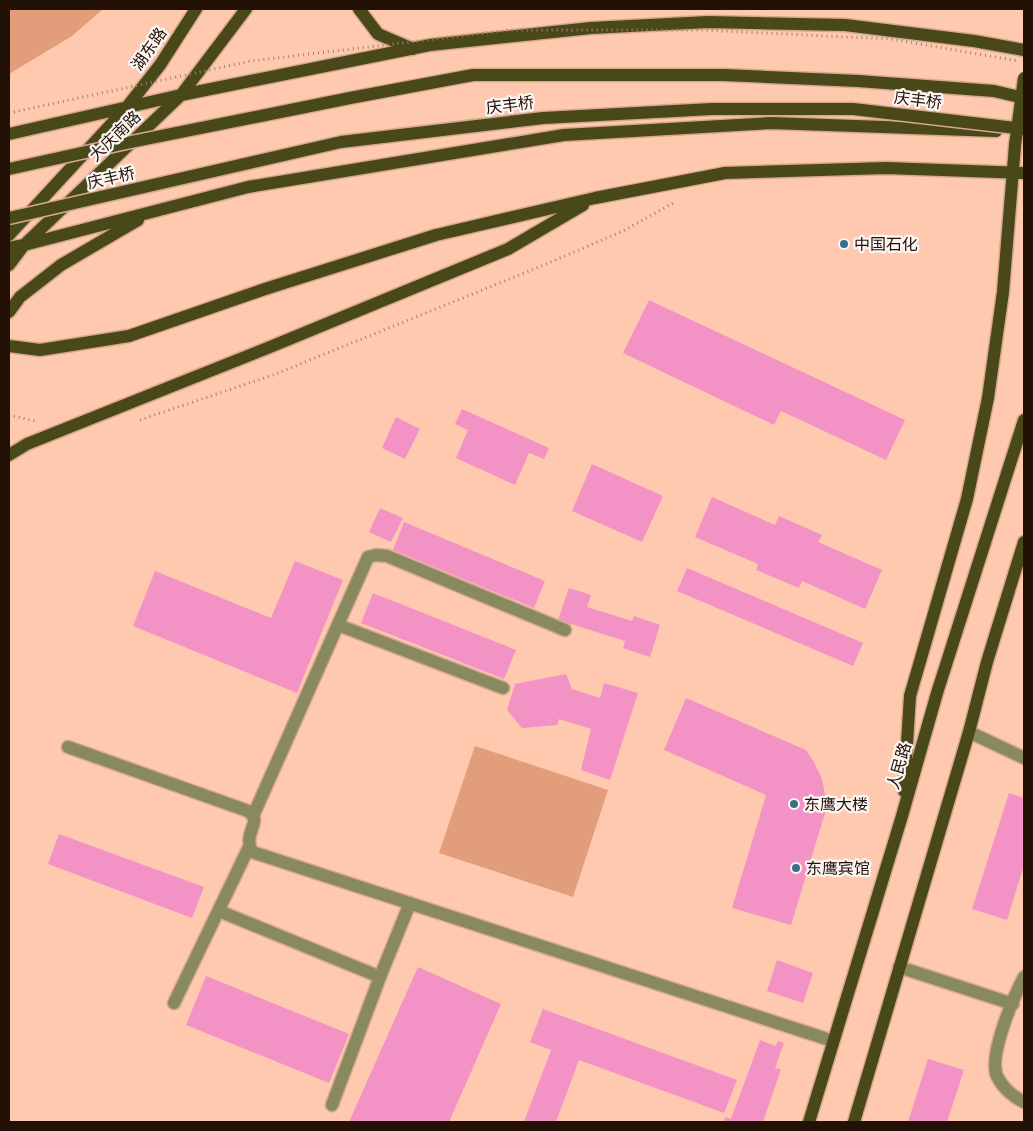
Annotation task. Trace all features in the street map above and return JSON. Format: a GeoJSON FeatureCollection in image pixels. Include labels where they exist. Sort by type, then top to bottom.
{"type":"FeatureCollection","features":[{"type":"Feature","properties":{"kind":"main road","name":"湖东路"},"geometry":{"type":"LineString","coordinates":[[127,107],[160,65],[196,9]]}},
{"type":"Feature","properties":{"kind":"main road"},"geometry":{"type":"LineString","coordinates":[[181,95],[246,9]]}},
{"type":"Feature","properties":{"kind":"main road"},"geometry":{"type":"LineString","coordinates":[[359,9],[378,34],[413,49]]}},
{"type":"Feature","properties":{"kind":"main road"},"geometry":{"type":"LineString","coordinates":[[9,134],[181,95],[430,45],[591,28],[708,22],[845,25],[974,41],[1024,50]]}},
{"type":"Feature","properties":{"kind":"main road","name":"庆丰桥"},"geometry":{"type":"LineString","coordinates":[[9,169],[150,138],[473,75],[724,75],[916,85],[994,91],[1024,98]]}},
{"type":"Feature","properties":{"kind":"main road"},"geometry":{"type":"LineString","coordinates":[[902,816],[910,696],[967,499],[988,398],[1003,292],[1015,145],[1024,78]]}},
{"type":"Feature","properties":{"kind":"main road","name":"大庆南路"},"geometry":{"type":"LineString","coordinates":[[9,265],[24,245],[181,95]]}},
{"type":"Feature","properties":{"kind":"main road","name":"大庆南路"},"geometry":{"type":"LineString","coordinates":[[9,235],[127,107]]}},
{"type":"Feature","properties":{"kind":"main road","name":"庆丰桥"},"geometry":{"type":"LineString","coordinates":[[9,218],[341,142],[543,118],[712,109],[853,109],[1024,130]]}},
{"type":"Feature","properties":{"kind":"main road"},"geometry":{"type":"LineString","coordinates":[[9,248],[248,187],[564,135],[771,123],[1024,130]]}},
{"type":"Feature","properties":{"kind":"main road"},"geometry":{"type":"LineString","coordinates":[[9,346],[40,350],[129,336],[265,289],[436,235],[595,198],[725,173],[886,168],[1024,173]]}},
{"type":"Feature","properties":{"kind":"main road"},"geometry":{"type":"LineString","coordinates":[[9,455],[27,444],[508,249],[595,198]]}},
{"type":"Feature","properties":{"kind":"main road"},"geometry":{"type":"LineString","coordinates":[[9,312],[20,297],[61,265],[153,212]]}},
{"type":"Feature","properties":{"kind":"main road","name":"人民路"},"geometry":{"type":"LineString","coordinates":[[809,1122],[902,816],[937,693],[1024,420]]}},
{"type":"Feature","properties":{"kind":"main road"},"geometry":{"type":"LineString","coordinates":[[854,1122],[969,732],[987,662],[1024,542]]}},
{"type":"Feature","properties":{"kind":"street"},"geometry":{"type":"LineString","coordinates":[[174,1003],[249,847],[249,835],[254,820],[253,816],[368,557],[387,556],[565,630]]}},
{"type":"Feature","properties":{"kind":"street"},"geometry":{"type":"LineString","coordinates":[[338,625],[503,688]]}},
{"type":"Feature","properties":{"kind":"street"},"geometry":{"type":"LineString","coordinates":[[969,732],[1024,758]]}},
{"type":"Feature","properties":{"kind":"street"},"geometry":{"type":"LineString","coordinates":[[68,747],[248,811],[253,816]]}},
{"type":"Feature","properties":{"kind":"street"},"geometry":{"type":"LineString","coordinates":[[249,847],[252,852],[833,1041]]}},
{"type":"Feature","properties":{"kind":"street"},"geometry":{"type":"LineString","coordinates":[[332,1105],[410,903]]}},
{"type":"Feature","properties":{"kind":"street"},"geometry":{"type":"LineString","coordinates":[[219,911],[380,978]]}},
{"type":"Feature","properties":{"kind":"street"},"geometry":{"type":"LineString","coordinates":[[900,967],[1013,1004]]}},
{"type":"Feature","properties":{"kind":"street"},"geometry":{"type":"LineString","coordinates":[[1024,977],[1002,1030],[995,1061],[996,1075],[1006,1090],[1024,1102]]}},
{"type":"Feature","properties":{"kind":"path"},"geometry":{"type":"LineString","coordinates":[[9,113],[251,61],[510,30],[701,30],[891,39],[1024,62]]}},
{"type":"Feature","properties":{"kind":"shaded area"},"geometry":{"type":"Polygon","coordinates":[[[9,9],[103,9],[72,36],[9,74],[9,9]]]}},
{"type":"Feature","properties":{"kind":"shaded area"},"geometry":{"type":"Polygon","coordinates":[[[475,746],[608,790],[573,897],[439,853],[475,746]]]}},
{"type":"Feature","properties":{"kind":"building"},"geometry":{"type":"Polygon","coordinates":[[[649,300],[905,420],[886,460],[781,411],[774,425],[623,353],[649,300]]]}},
{"type":"Feature","properties":{"kind":"building"},"geometry":{"type":"Polygon","coordinates":[[[462,409],[549,448],[544,459],[529,453],[515,485],[456,458],[468,430],[455,424],[462,409]]]}},
{"type":"Feature","properties":{"kind":"building"},"geometry":{"type":"Polygon","coordinates":[[[396,417],[420,429],[405,459],[382,448],[396,417]]]}},
{"type":"Feature","properties":{"kind":"building"},"geometry":{"type":"Polygon","coordinates":[[[592,464],[663,496],[642,542],[572,511],[592,464]]]}},
{"type":"Feature","properties":{"kind":"building"},"geometry":{"type":"Polygon","coordinates":[[[712,497],[775,525],[779,516],[822,535],[818,542],[882,570],[865,609],[802,581],[799,588],[756,570],[758,564],[695,537],[712,497]]]}},
{"type":"Feature","properties":{"kind":"building"},"geometry":{"type":"Polygon","coordinates":[[[380,508],[403,518],[391,542],[369,532],[380,508]]]}},
{"type":"Feature","properties":{"kind":"building"},"geometry":{"type":"Polygon","coordinates":[[[404,522],[545,581],[534,608],[393,550],[404,522]]]}},
{"type":"Feature","properties":{"kind":"building"},"geometry":{"type":"Polygon","coordinates":[[[295,561],[343,580],[297,693],[133,626],[155,571],[271,618],[295,561]]]}},
{"type":"Feature","properties":{"kind":"building"},"geometry":{"type":"Polygon","coordinates":[[[687,568],[863,643],[853,666],[677,591],[687,568]]]}},
{"type":"Feature","properties":{"kind":"building"},"geometry":{"type":"Polygon","coordinates":[[[569,588],[591,595],[587,607],[632,621],[634,616],[660,625],[650,657],[623,648],[625,641],[558,620],[569,588]]]}},
{"type":"Feature","properties":{"kind":"building"},"geometry":{"type":"Polygon","coordinates":[[[373,593],[516,650],[504,679],[361,623],[373,593]]]}},
{"type":"Feature","properties":{"kind":"building"},"geometry":{"type":"Polygon","coordinates":[[[566,674],[572,689],[600,698],[604,683],[638,693],[610,780],[581,770],[591,729],[559,719],[557,725],[522,728],[507,710],[515,684],[566,674]]]}},
{"type":"Feature","properties":{"kind":"building","name":"东鹰大楼"},"geometry":{"type":"Polygon","coordinates":[[[686,698],[806,750],[822,779],[825,794],[825,813],[791,925],[732,908],[766,795],[664,750],[686,698]]]}},
{"type":"Feature","properties":{"kind":"building"},"geometry":{"type":"Polygon","coordinates":[[[1009,793],[1024,798],[1024,865],[1007,920],[972,909],[1009,793]]]}},
{"type":"Feature","properties":{"kind":"building"},"geometry":{"type":"Polygon","coordinates":[[[59,834],[204,887],[192,918],[48,864],[59,834]]]}},
{"type":"Feature","properties":{"kind":"building"},"geometry":{"type":"Polygon","coordinates":[[[777,960],[813,973],[803,1003],[767,991],[777,960]]]}},
{"type":"Feature","properties":{"kind":"building"},"geometry":{"type":"Polygon","coordinates":[[[418,967],[501,1004],[449,1122],[349,1122],[418,967]]]}},
{"type":"Feature","properties":{"kind":"building"},"geometry":{"type":"Polygon","coordinates":[[[206,976],[349,1034],[329,1083],[186,1025],[206,976]]]}},
{"type":"Feature","properties":{"kind":"building"},"geometry":{"type":"Polygon","coordinates":[[[543,1009],[737,1080],[724,1113],[579,1060],[556,1122],[524,1122],[551,1050],[530,1042],[543,1009]]]}},
{"type":"Feature","properties":{"kind":"building"},"geometry":{"type":"Polygon","coordinates":[[[760,1040],[775,1046],[778,1041],[784,1043],[775,1068],[781,1069],[763,1122],[724,1122],[725,1117],[731,1119],[760,1040]]]}},
{"type":"Feature","properties":{"kind":"building"},"geometry":{"type":"Polygon","coordinates":[[[928,1059],[964,1070],[947,1122],[908,1122],[928,1059]]]}},
{"type":"Feature","properties":{"kind":"place","name":"中国石化"},"geometry":{"type":"Point","coordinates":[844,244]}},
{"type":"Feature","properties":{"kind":"place","name":"东鹰大楼"},"geometry":{"type":"Point","coordinates":[794,804]}},
{"type":"Feature","properties":{"kind":"place","name":"东鹰宾馆"},"geometry":{"type":"Point","coordinates":[796,868]}}]}
